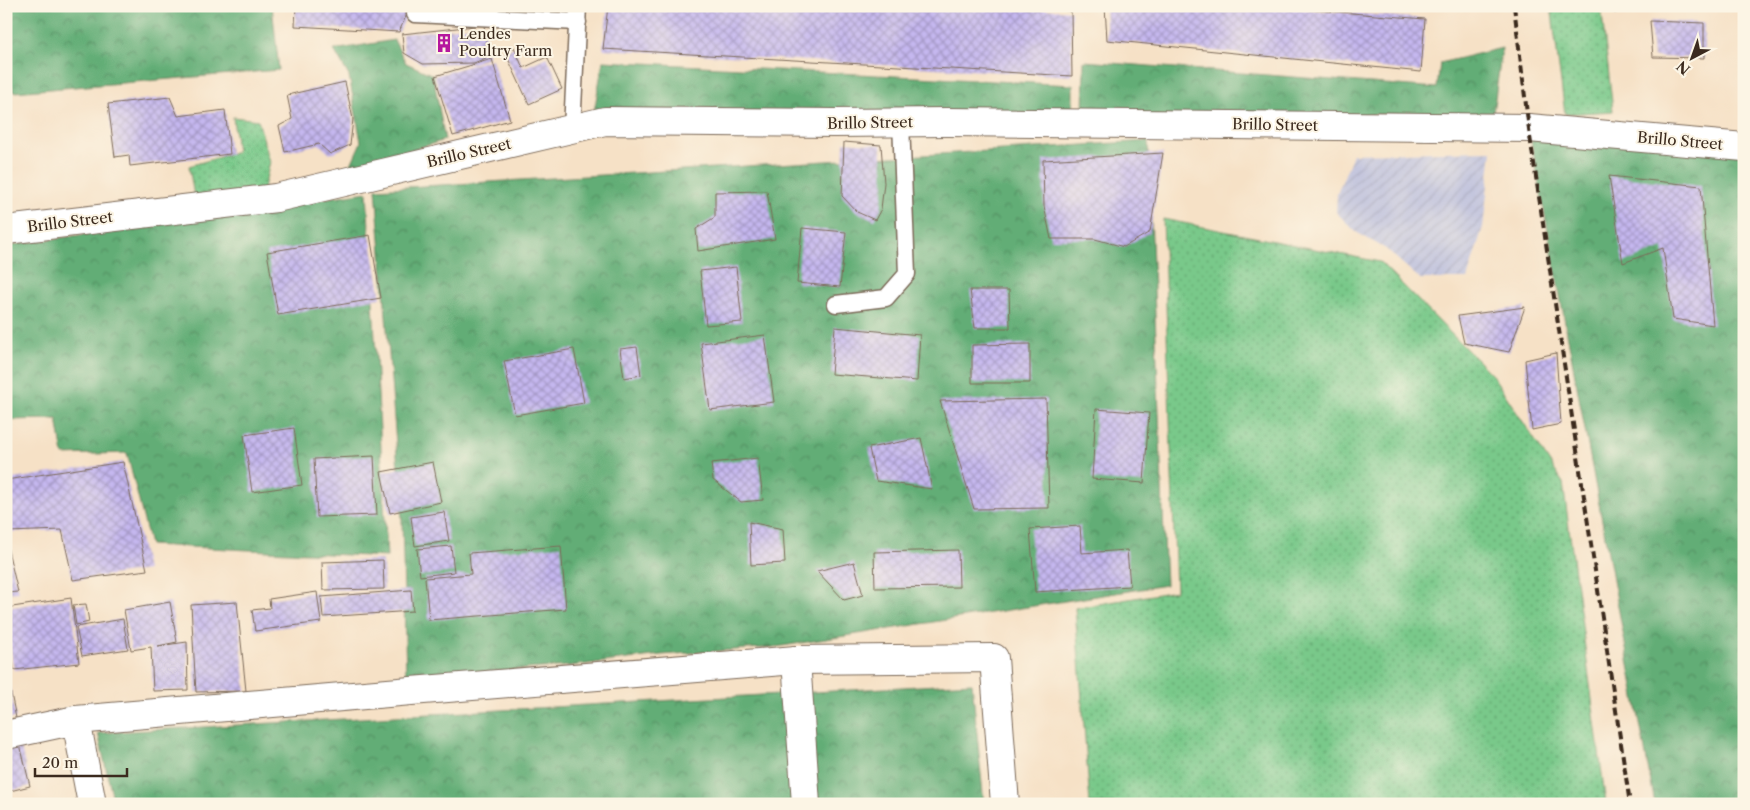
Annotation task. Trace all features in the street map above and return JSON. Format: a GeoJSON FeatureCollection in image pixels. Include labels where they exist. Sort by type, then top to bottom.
{"type":"FeatureCollection","features":[{"type":"Feature","properties":{"kind":"street","name":"Brillo Street"},"geometry":{"type":"LineString","coordinates":[[6,230],[276,198],[605,121],[948,122],[1529,128],[1744,146]]}},
{"type":"Feature","properties":{"kind":"street"},"geometry":{"type":"LineString","coordinates":[[6,736],[76,720],[796,660],[994,658],[1005,804]]}},
{"type":"Feature","properties":{"kind":"street"},"geometry":{"type":"LineString","coordinates":[[796,660],[806,804]]}},
{"type":"Feature","properties":{"kind":"street"},"geometry":{"type":"LineString","coordinates":[[76,720],[92,804]]}},
{"type":"Feature","properties":{"kind":"lane"},"geometry":{"type":"LineString","coordinates":[[415,14],[578,14],[572,129]]}},
{"type":"Feature","properties":{"kind":"lane"},"geometry":{"type":"LineString","coordinates":[[836,304],[886,298],[907,274],[901,122]]}},
{"type":"Feature","properties":{"kind":"shaded area"},"geometry":{"type":"Polygon","coordinates":[[[1492,151],[1483,227],[1467,279],[1420,279],[1386,249],[1356,232],[1336,212],[1337,194],[1353,154],[1492,151]]]}},
{"type":"Feature","properties":{"kind":"green space"},"geometry":{"type":"Polygon","coordinates":[[[6,6],[272,6],[279,70],[14,92],[6,73],[6,6]]]}},
{"type":"Feature","properties":{"kind":"green space"},"geometry":{"type":"Polygon","coordinates":[[[1551,6],[1601,6],[1613,111],[1565,114],[1551,6]]]}},
{"type":"Feature","properties":{"kind":"green space"},"geometry":{"type":"Polygon","coordinates":[[[394,40],[406,63],[433,75],[445,140],[349,169],[361,142],[349,76],[334,50],[394,40]]]}},
{"type":"Feature","properties":{"kind":"green space"},"geometry":{"type":"Polygon","coordinates":[[[1502,48],[1493,113],[1083,118],[1084,61],[1437,88],[1440,63],[1502,48]]]}},
{"type":"Feature","properties":{"kind":"green space"},"geometry":{"type":"Polygon","coordinates":[[[603,61],[1073,85],[1073,115],[594,112],[603,61]]]}},
{"type":"Feature","properties":{"kind":"green space"},"geometry":{"type":"Polygon","coordinates":[[[233,117],[258,120],[270,162],[263,192],[195,202],[189,166],[237,152],[233,117]]]}},
{"type":"Feature","properties":{"kind":"green space"},"geometry":{"type":"Polygon","coordinates":[[[1529,130],[1744,148],[1744,804],[1655,804],[1529,130]]]}},
{"type":"Feature","properties":{"kind":"green space"},"geometry":{"type":"Polygon","coordinates":[[[1148,141],[1166,585],[776,647],[661,655],[571,666],[406,677],[402,520],[376,189],[1148,141]]]}},
{"type":"Feature","properties":{"kind":"green space"},"geometry":{"type":"Polygon","coordinates":[[[367,192],[387,557],[150,545],[127,453],[63,455],[57,419],[6,420],[6,246],[367,192]]]}},
{"type":"Feature","properties":{"kind":"green space"},"geometry":{"type":"Polygon","coordinates":[[[1163,219],[1380,262],[1493,376],[1563,483],[1606,804],[1090,804],[1075,608],[1176,591],[1163,219]]]}},
{"type":"Feature","properties":{"kind":"green space"},"geometry":{"type":"Polygon","coordinates":[[[972,683],[984,804],[114,804],[98,733],[972,683]]]}},
{"type":"Feature","properties":{"kind":"building"},"geometry":{"type":"Polygon","coordinates":[[[296,6],[408,6],[407,14],[399,32],[295,26],[296,6]]]}},
{"type":"Feature","properties":{"kind":"building"},"geometry":{"type":"Polygon","coordinates":[[[608,6],[1006,6],[1071,11],[1072,76],[603,49],[608,6]]]}},
{"type":"Feature","properties":{"kind":"building"},"geometry":{"type":"Polygon","coordinates":[[[1105,6],[1265,6],[1425,19],[1421,72],[1107,40],[1105,6]]]}},
{"type":"Feature","properties":{"kind":"building"},"geometry":{"type":"Polygon","coordinates":[[[1613,6],[1654,6],[1654,7],[1614,13],[1613,6]]]}},
{"type":"Feature","properties":{"kind":"building"},"geometry":{"type":"Polygon","coordinates":[[[1650,21],[1704,23],[1704,58],[1653,57],[1650,21]]]}},
{"type":"Feature","properties":{"kind":"building","name":"Lendes Poultry Farm"},"geometry":{"type":"Polygon","coordinates":[[[484,25],[488,57],[474,63],[423,64],[404,53],[402,34],[484,25]]]}},
{"type":"Feature","properties":{"kind":"building","name":"Lendes Poultry Farm"},"geometry":{"type":"Polygon","coordinates":[[[514,47],[523,68],[547,57],[562,89],[529,104],[505,52],[514,47]]]}},
{"type":"Feature","properties":{"kind":"building"},"geometry":{"type":"Polygon","coordinates":[[[492,59],[510,120],[453,136],[435,76],[492,59]]]}},
{"type":"Feature","properties":{"kind":"building"},"geometry":{"type":"Polygon","coordinates":[[[345,82],[353,119],[350,145],[330,154],[319,144],[285,152],[279,126],[292,119],[287,95],[345,82]]]}},
{"type":"Feature","properties":{"kind":"building"},"geometry":{"type":"Polygon","coordinates":[[[170,97],[178,116],[225,110],[230,154],[130,166],[129,155],[115,157],[108,104],[170,97]]]}},
{"type":"Feature","properties":{"kind":"building"},"geometry":{"type":"Polygon","coordinates":[[[844,142],[881,145],[884,183],[881,209],[875,220],[857,212],[842,196],[844,142]]]}},
{"type":"Feature","properties":{"kind":"building"},"geometry":{"type":"Polygon","coordinates":[[[1163,153],[1150,232],[1124,247],[1095,239],[1051,239],[1044,206],[1043,160],[1163,153]]]}},
{"type":"Feature","properties":{"kind":"building"},"geometry":{"type":"Polygon","coordinates":[[[1609,176],[1701,186],[1713,325],[1673,319],[1663,248],[1623,263],[1609,176]]]}},
{"type":"Feature","properties":{"kind":"building"},"geometry":{"type":"Polygon","coordinates":[[[767,191],[775,239],[698,251],[696,229],[715,217],[715,192],[767,191]]]}},
{"type":"Feature","properties":{"kind":"building"},"geometry":{"type":"Polygon","coordinates":[[[802,228],[846,232],[840,287],[797,283],[802,228]]]}},
{"type":"Feature","properties":{"kind":"building"},"geometry":{"type":"Polygon","coordinates":[[[370,235],[381,298],[278,315],[267,252],[370,235]]]}},
{"type":"Feature","properties":{"kind":"building"},"geometry":{"type":"Polygon","coordinates":[[[736,267],[742,322],[706,325],[700,271],[736,267]]]}},
{"type":"Feature","properties":{"kind":"building"},"geometry":{"type":"Polygon","coordinates":[[[970,290],[1009,290],[1010,328],[975,328],[970,290]]]}},
{"type":"Feature","properties":{"kind":"building"},"geometry":{"type":"Polygon","coordinates":[[[1525,307],[1509,352],[1464,343],[1458,316],[1525,307]]]}},
{"type":"Feature","properties":{"kind":"building"},"geometry":{"type":"Polygon","coordinates":[[[835,327],[920,335],[917,381],[831,374],[835,327]]]}},
{"type":"Feature","properties":{"kind":"building"},"geometry":{"type":"Polygon","coordinates":[[[765,335],[774,402],[710,410],[701,343],[765,335]]]}},
{"type":"Feature","properties":{"kind":"building"},"geometry":{"type":"Polygon","coordinates":[[[1030,344],[1030,383],[972,383],[972,345],[1030,344]]]}},
{"type":"Feature","properties":{"kind":"building"},"geometry":{"type":"Polygon","coordinates":[[[637,347],[641,375],[624,378],[620,349],[637,347]]]}},
{"type":"Feature","properties":{"kind":"building"},"geometry":{"type":"Polygon","coordinates":[[[574,349],[584,403],[515,415],[504,361],[574,349]]]}},
{"type":"Feature","properties":{"kind":"building"},"geometry":{"type":"Polygon","coordinates":[[[1556,353],[1561,424],[1532,430],[1525,360],[1556,353]]]}},
{"type":"Feature","properties":{"kind":"building"},"geometry":{"type":"Polygon","coordinates":[[[1046,399],[1049,508],[974,509],[940,401],[1046,399]]]}},
{"type":"Feature","properties":{"kind":"building"},"geometry":{"type":"Polygon","coordinates":[[[1096,409],[1149,413],[1144,483],[1092,479],[1096,409]]]}},
{"type":"Feature","properties":{"kind":"building"},"geometry":{"type":"Polygon","coordinates":[[[294,428],[302,485],[252,492],[244,435],[294,428]]]}},
{"type":"Feature","properties":{"kind":"building"},"geometry":{"type":"Polygon","coordinates":[[[921,438],[932,489],[876,481],[869,448],[921,438]]]}},
{"type":"Feature","properties":{"kind":"building"},"geometry":{"type":"Polygon","coordinates":[[[374,456],[377,515],[317,517],[314,459],[374,456]]]}},
{"type":"Feature","properties":{"kind":"building"},"geometry":{"type":"Polygon","coordinates":[[[758,458],[763,500],[741,502],[713,480],[711,463],[758,458]]]}},
{"type":"Feature","properties":{"kind":"building"},"geometry":{"type":"Polygon","coordinates":[[[123,462],[147,570],[73,580],[62,530],[8,532],[6,521],[6,480],[123,462]]]}},
{"type":"Feature","properties":{"kind":"building"},"geometry":{"type":"Polygon","coordinates":[[[433,462],[441,502],[390,513],[381,472],[433,462]]]}},
{"type":"Feature","properties":{"kind":"building"},"geometry":{"type":"Polygon","coordinates":[[[444,512],[449,541],[415,546],[411,517],[444,512]]]}},
{"type":"Feature","properties":{"kind":"building"},"geometry":{"type":"Polygon","coordinates":[[[749,522],[783,529],[785,563],[751,565],[749,522]]]}},
{"type":"Feature","properties":{"kind":"building"},"geometry":{"type":"Polygon","coordinates":[[[1080,526],[1082,553],[1127,550],[1130,586],[1035,592],[1030,529],[1080,526]]]}},
{"type":"Feature","properties":{"kind":"building"},"geometry":{"type":"Polygon","coordinates":[[[7,546],[18,592],[6,593],[7,546]]]}},
{"type":"Feature","properties":{"kind":"building"},"geometry":{"type":"Polygon","coordinates":[[[451,546],[454,572],[420,576],[417,549],[451,546]]]}},
{"type":"Feature","properties":{"kind":"building"},"geometry":{"type":"Polygon","coordinates":[[[561,546],[566,609],[429,620],[425,578],[471,574],[469,553],[561,546]]]}},
{"type":"Feature","properties":{"kind":"building"},"geometry":{"type":"Polygon","coordinates":[[[958,550],[959,587],[875,588],[874,552],[958,550]]]}},
{"type":"Feature","properties":{"kind":"building"},"geometry":{"type":"Polygon","coordinates":[[[383,560],[384,589],[323,590],[322,562],[383,560]]]}},
{"type":"Feature","properties":{"kind":"building"},"geometry":{"type":"Polygon","coordinates":[[[854,562],[863,595],[844,600],[817,571],[854,562]]]}},
{"type":"Feature","properties":{"kind":"building"},"geometry":{"type":"Polygon","coordinates":[[[411,590],[413,611],[323,617],[321,597],[411,590]]]}},
{"type":"Feature","properties":{"kind":"building"},"geometry":{"type":"Polygon","coordinates":[[[317,592],[321,622],[255,631],[252,610],[270,608],[269,599],[317,592]]]}},
{"type":"Feature","properties":{"kind":"building"},"geometry":{"type":"Polygon","coordinates":[[[71,598],[79,663],[14,670],[6,620],[6,608],[71,598]]]}},
{"type":"Feature","properties":{"kind":"building"},"geometry":{"type":"Polygon","coordinates":[[[170,602],[177,642],[158,646],[187,642],[188,690],[153,691],[151,647],[131,650],[124,610],[170,602]]]}},
{"type":"Feature","properties":{"kind":"building"},"geometry":{"type":"Polygon","coordinates":[[[237,602],[246,691],[196,692],[191,605],[237,602]]]}},
{"type":"Feature","properties":{"kind":"building"},"geometry":{"type":"Polygon","coordinates":[[[86,604],[89,622],[76,625],[73,605],[86,604]]]}},
{"type":"Feature","properties":{"kind":"building"},"geometry":{"type":"Polygon","coordinates":[[[123,619],[128,649],[82,656],[76,627],[123,619]]]}},
{"type":"Feature","properties":{"kind":"building"},"geometry":{"type":"Polygon","coordinates":[[[6,669],[16,718],[6,719],[6,669]]]}},
{"type":"Feature","properties":{"kind":"building"},"geometry":{"type":"Polygon","coordinates":[[[19,740],[30,786],[6,792],[6,743],[19,740]]]}},
{"type":"Feature","properties":{"kind":"railway"},"geometry":{"type":"LineString","coordinates":[[1514,6],[1529,130],[1630,804]]}},
{"type":"Feature","properties":{"kind":"place","name":"Lendes Poultry Farm"},"geometry":{"type":"Point","coordinates":[444,43]}}]}
